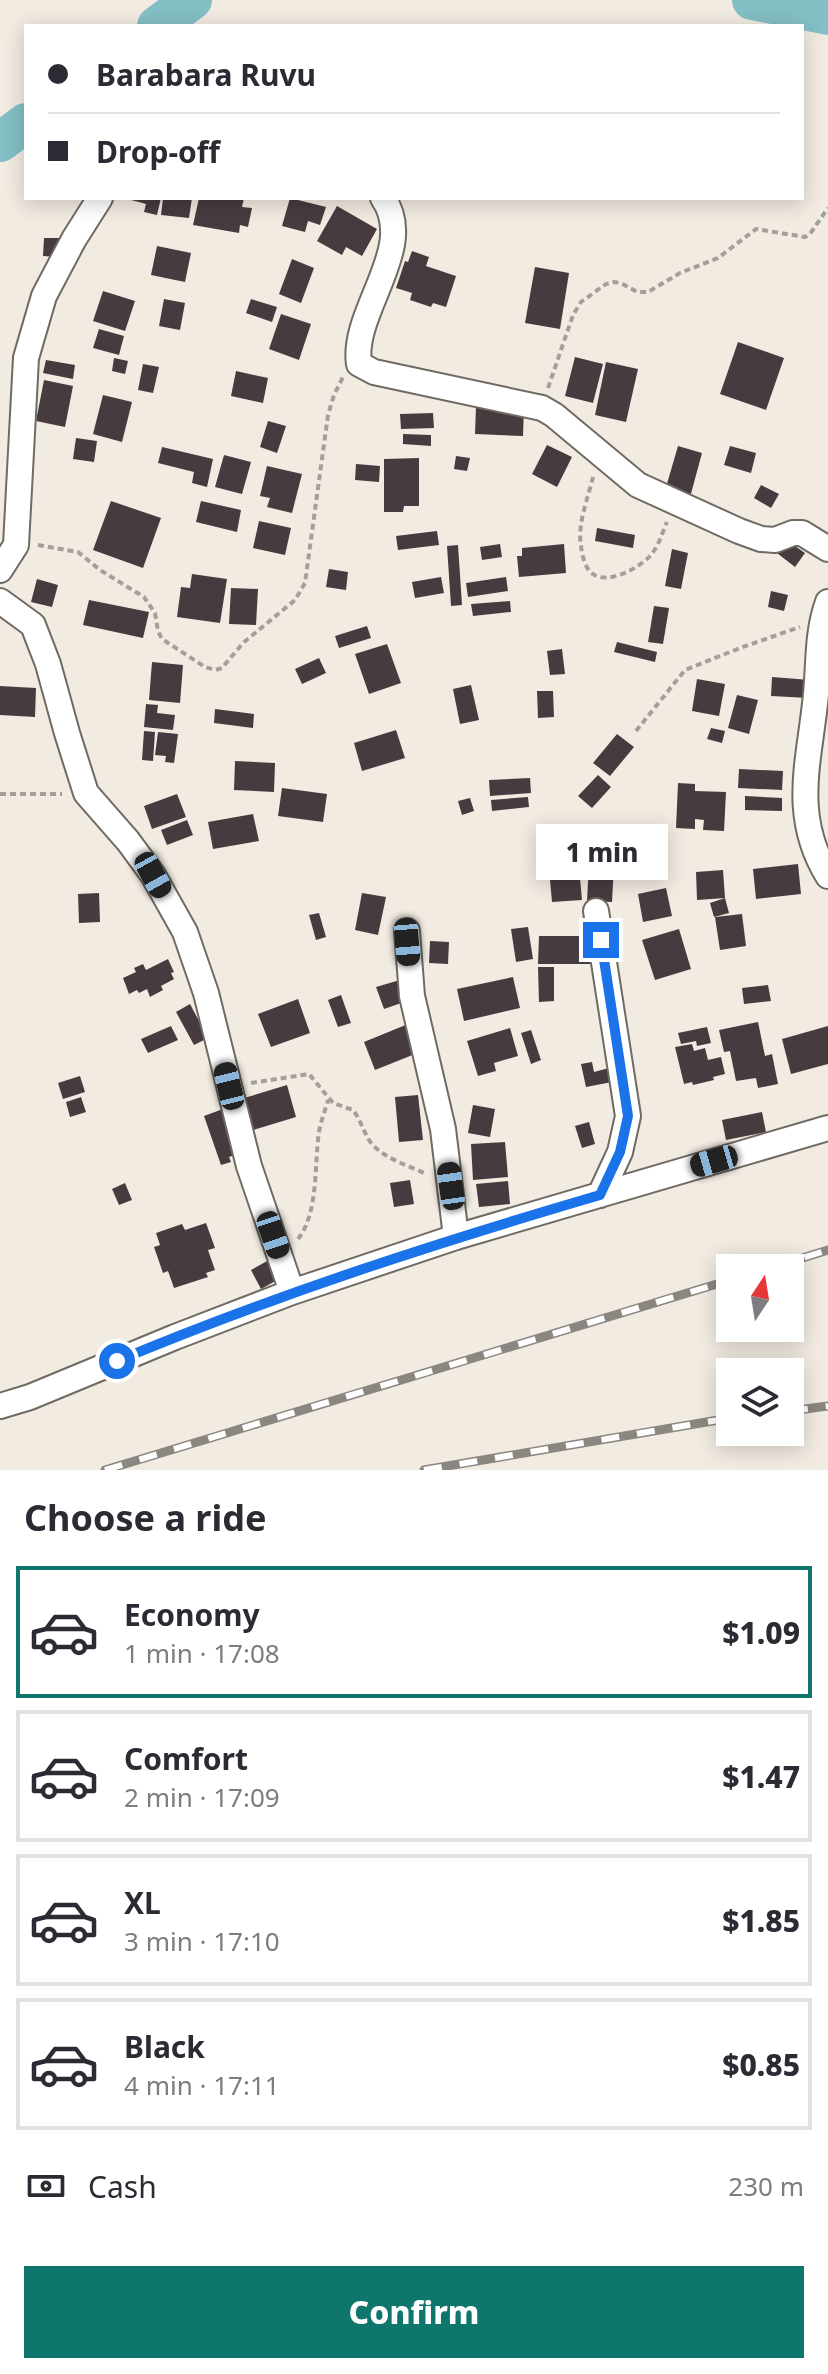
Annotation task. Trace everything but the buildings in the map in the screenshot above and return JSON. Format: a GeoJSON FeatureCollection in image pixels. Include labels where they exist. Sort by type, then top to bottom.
{"type":"FeatureCollection","features":[{"type":"Feature","properties":{"kind":"street"},"geometry":{"type":"LineString","coordinates":[[0,570],[16,545],[26,358],[44,296],[99,200]]}},
{"type":"Feature","properties":{"kind":"street"},"geometry":{"type":"LineString","coordinates":[[384,200],[394,229],[388,261],[357,349],[359,364],[374,372],[542,408],[638,485],[761,539],[775,540],[802,533],[828,549]]}},
{"type":"Feature","properties":{"kind":"street"},"geometry":{"type":"LineString","coordinates":[[0,601],[33,625],[48,664],[86,793],[153,875],[185,932],[206,993],[249,1166],[292,1292]]}},
{"type":"Feature","properties":{"kind":"street"},"geometry":{"type":"LineString","coordinates":[[825,611],[804,776],[806,819],[817,858],[828,876]]}},
{"type":"Feature","properties":{"kind":"street"},"geometry":{"type":"LineString","coordinates":[[596,911],[628,1116],[620,1152],[600,1195]]}},
{"type":"Feature","properties":{"kind":"street"},"geometry":{"type":"LineString","coordinates":[[407,931],[412,996],[443,1129],[456,1237]]}},
{"type":"Feature","properties":{"kind":"street"},"geometry":{"type":"LineString","coordinates":[[0,1406],[30,1397],[292,1292],[456,1237],[828,1128]]}},
{"type":"Feature","properties":{"kind":"path"},"geometry":{"type":"LineString","coordinates":[[542,408],[573,315],[581,302],[593,293],[614,282],[637,292],[648,292],[680,273],[718,258],[756,229],[805,237],[828,208]]}},
{"type":"Feature","properties":{"kind":"path"},"geometry":{"type":"LineString","coordinates":[[16,545],[78,552],[100,570],[144,597],[155,613],[162,639],[205,667],[215,670],[222,668],[243,643],[301,592],[308,564],[328,415],[341,379],[359,364]]}},
{"type":"Feature","properties":{"kind":"path"},"geometry":{"type":"LineString","coordinates":[[599,452],[580,542],[591,574],[610,577],[631,571],[651,555],[676,503]]}},
{"type":"Feature","properties":{"kind":"path"},"geometry":{"type":"LineString","coordinates":[[636,731],[685,670],[825,611]]}},
{"type":"Feature","properties":{"kind":"path"},"geometry":{"type":"LineString","coordinates":[[0,794],[86,793]]}},
{"type":"Feature","properties":{"kind":"path"},"geometry":{"type":"LineString","coordinates":[[229,1086],[305,1074],[313,1077],[329,1099],[353,1110],[370,1141],[389,1157],[451,1186]]}},
{"type":"Feature","properties":{"kind":"path"},"geometry":{"type":"LineString","coordinates":[[281,1258],[307,1227],[320,1128],[329,1099]]}},
{"type":"Feature","properties":{"kind":"waterway"},"geometry":{"type":"LineString","coordinates":[[160,24],[192,0]]}},
{"type":"Feature","properties":{"kind":"waterway"},"geometry":{"type":"LineString","coordinates":[[752,0],[828,15]]}},
{"type":"Feature","properties":{"kind":"waterway"},"geometry":{"type":"LineString","coordinates":[[0,142],[24,124]]}},
{"type":"Feature","properties":{"kind":"railway"},"geometry":{"type":"LineString","coordinates":[[804,1257],[828,1250]]}},
{"type":"Feature","properties":{"kind":"railway"},"geometry":{"type":"LineString","coordinates":[[105,1470],[716,1284]]}},
{"type":"Feature","properties":{"kind":"railway"},"geometry":{"type":"LineString","coordinates":[[804,1409],[828,1406]]}},
{"type":"Feature","properties":{"kind":"railway"},"geometry":{"type":"LineString","coordinates":[[424,1470],[716,1420]]}},
{"type":"Feature","properties":{"kind":"route"},"geometry":{"type":"LineString","coordinates":[[117,1361],[292,1292],[456,1237],[600,1195],[620,1152],[628,1116],[601,940]]}}]}
